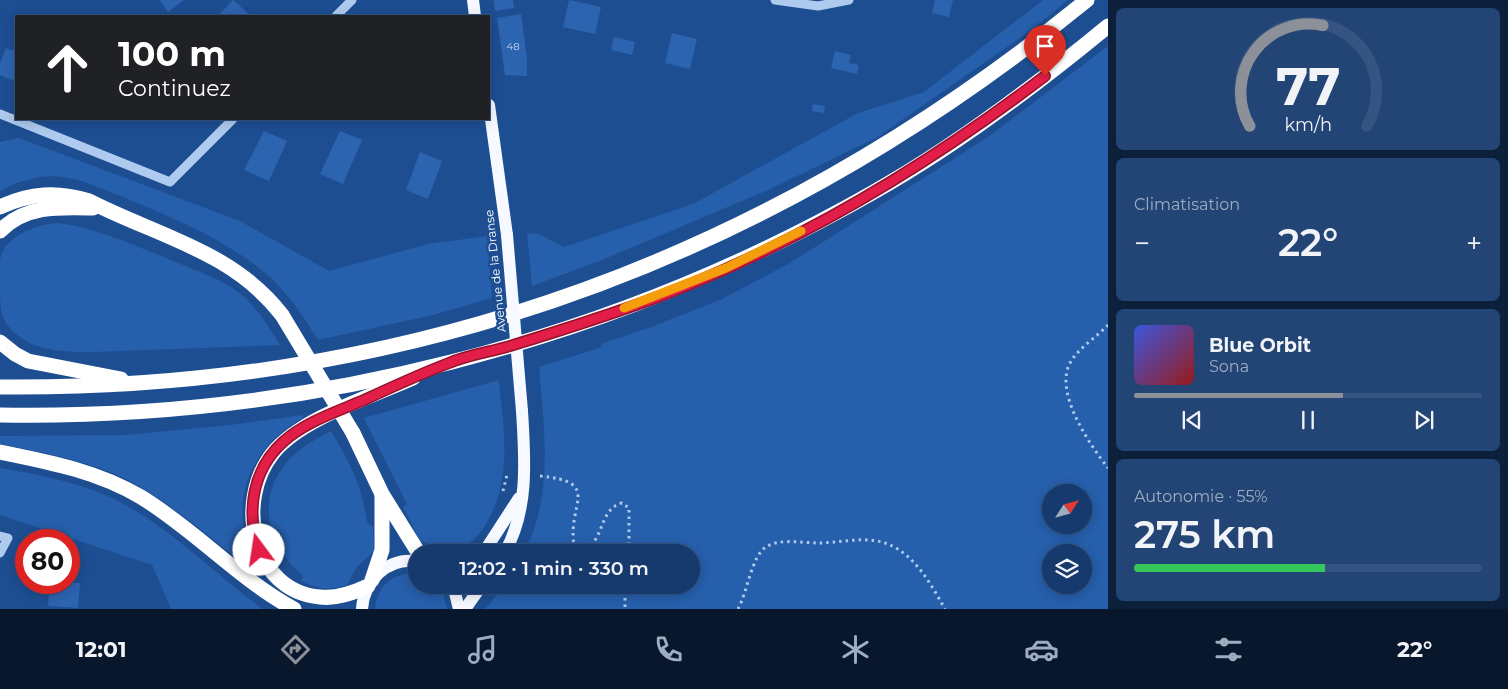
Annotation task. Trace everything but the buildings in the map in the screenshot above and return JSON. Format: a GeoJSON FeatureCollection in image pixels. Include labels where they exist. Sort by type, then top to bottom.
{"type":"FeatureCollection","features":[{"type":"Feature","properties":{"kind":"highway"},"geometry":{"type":"LineString","coordinates":[[0,387],[144,384],[284,367],[420,341],[544,305],[648,265],[783,203],[897,138],[959,98],[1022,52],[1087,0]]}},
{"type":"Feature","properties":{"kind":"highway"},"geometry":{"type":"LineString","coordinates":[[0,414],[100,414],[212,405],[332,388],[451,362],[508,347],[657,297],[726,268],[793,236],[874,192],[1005,106],[1108,26]]}},
{"type":"Feature","properties":{"kind":"highway"},"geometry":{"type":"LineString","coordinates":[[0,207],[28,196],[59,194],[89,201],[212,255],[264,292],[282,315],[353,433],[382,494],[413,544]]}},
{"type":"Feature","properties":{"kind":"highway"},"geometry":{"type":"LineString","coordinates":[[0,231],[16,218],[44,208],[102,208]]}},
{"type":"Feature","properties":{"kind":"highway"},"geometry":{"type":"LineString","coordinates":[[0,342],[15,354],[28,361],[144,384]]}},
{"type":"Feature","properties":{"kind":"highway"},"geometry":{"type":"LineString","coordinates":[[382,494],[382,550],[370,583],[346,595],[320,598],[306,595],[282,582],[265,562],[254,537],[252,509],[258,480],[264,466],[277,449],[306,426],[451,362]]}},
{"type":"Feature","properties":{"kind":"highway"},"geometry":{"type":"LineString","coordinates":[[0,452],[71,467],[125,488],[158,508],[271,595],[294,609]]}},
{"type":"Feature","properties":{"kind":"main road"},"geometry":{"type":"LineString","coordinates":[[472,0],[475,15]]}},
{"type":"Feature","properties":{"kind":"main road","name":"Avenue de la Dranse"},"geometry":{"type":"LineString","coordinates":[[490,112],[507,235],[525,462],[519,522],[509,544]]}},
{"type":"Feature","properties":{"kind":"main road","name":"Avenue de la Dranse"},"geometry":{"type":"LineString","coordinates":[[489,544],[522,494]]}},
{"type":"Feature","properties":{"kind":"main road"},"geometry":{"type":"LineString","coordinates":[[362,609],[370,583],[389,565],[408,561]]}},
{"type":"Feature","properties":{"kind":"main road"},"geometry":{"type":"LineString","coordinates":[[455,594],[459,609]]}},
{"type":"Feature","properties":{"kind":"main road"},"geometry":{"type":"LineString","coordinates":[[465,609],[476,594]]}},
{"type":"Feature","properties":{"kind":"street"},"geometry":{"type":"LineString","coordinates":[[337,15],[352,0]]}},
{"type":"Feature","properties":{"kind":"street"},"geometry":{"type":"LineString","coordinates":[[776,0],[818,6],[849,0]]}},
{"type":"Feature","properties":{"kind":"street"},"geometry":{"type":"LineString","coordinates":[[0,114],[170,182],[232,120]]}},
{"type":"Feature","properties":{"kind":"street"},"geometry":{"type":"LineString","coordinates":[[0,536],[8,538],[0,553]]}},
{"type":"Feature","properties":{"kind":"path"},"geometry":{"type":"LineString","coordinates":[[1108,325],[1075,356],[1066,374],[1066,386],[1082,429],[1108,468]]}},
{"type":"Feature","properties":{"kind":"path"},"geometry":{"type":"LineString","coordinates":[[501,498],[507,470]]}},
{"type":"Feature","properties":{"kind":"path"},"geometry":{"type":"LineString","coordinates":[[540,476],[570,480],[575,486],[579,500],[575,508],[572,535],[574,544]]}},
{"type":"Feature","properties":{"kind":"path"},"geometry":{"type":"LineString","coordinates":[[593,544],[604,519],[614,505],[622,503],[629,508],[629,544]]}},
{"type":"Feature","properties":{"kind":"path"},"geometry":{"type":"LineString","coordinates":[[738,609],[746,597],[755,561],[765,547],[780,542],[832,543],[870,540],[890,546],[911,558],[927,577],[945,609]]}},
{"type":"Feature","properties":{"kind":"path"},"geometry":{"type":"LineString","coordinates":[[625,594],[625,609]]}},
{"type":"Feature","properties":{"kind":"shaded area"},"geometry":{"type":"Polygon","coordinates":[[[1043,0],[1068,0],[1034,28],[876,138],[766,191],[602,260],[532,286],[527,233],[539,234],[564,247],[693,204],[858,113],[924,92],[1043,0]]]}},
{"type":"Feature","properties":{"kind":"shaded area"},"geometry":{"type":"Polygon","coordinates":[[[1108,46],[1108,609],[485,609],[498,594],[700,594],[700,544],[527,544],[540,508],[545,461],[539,367],[602,347],[601,344],[722,299],[790,263],[988,137],[1108,46]]]}},
{"type":"Feature","properties":{"kind":"shaded area"},"geometry":{"type":"Polygon","coordinates":[[[19,138],[240,221],[329,271],[428,244],[487,236],[492,298],[433,315],[318,340],[287,295],[264,272],[232,249],[178,221],[86,182],[70,178],[38,177],[22,181],[0,191],[0,142],[19,138]]]}},
{"type":"Feature","properties":{"kind":"shaded area"},"geometry":{"type":"Polygon","coordinates":[[[58,223],[89,229],[119,239],[227,285],[254,307],[280,345],[85,352],[56,350],[28,342],[9,327],[1,311],[0,260],[8,244],[14,238],[32,229],[58,223]]]}},
{"type":"Feature","properties":{"kind":"shaded area"},"geometry":{"type":"Polygon","coordinates":[[[499,380],[504,437],[503,474],[493,510],[479,534],[468,544],[428,544],[420,541],[403,507],[407,504],[364,418],[499,380]]]}},
{"type":"Feature","properties":{"kind":"shaded area"},"geometry":{"type":"Polygon","coordinates":[[[302,415],[303,418],[283,431],[268,446],[255,463],[247,481],[243,501],[243,522],[247,543],[256,565],[250,569],[159,498],[126,479],[80,462],[0,444],[0,436],[125,435],[230,425],[302,415]]]}},
{"type":"Feature","properties":{"kind":"shaded area"},"geometry":{"type":"Polygon","coordinates":[[[331,431],[344,453],[359,486],[367,523],[373,526],[374,551],[356,568],[347,585],[329,588],[313,586],[301,581],[303,576],[281,551],[274,537],[269,507],[271,492],[277,477],[287,462],[302,448],[331,431]]]}},
{"type":"Feature","properties":{"kind":"shaded area"},"geometry":{"type":"Polygon","coordinates":[[[0,468],[76,484],[100,493],[144,516],[185,546],[263,609],[171,609],[152,565],[80,541],[80,529],[43,529],[0,515],[0,468]]]}},
{"type":"Feature","properties":{"kind":"shaded area"},"geometry":{"type":"Polygon","coordinates":[[[408,574],[408,594],[443,594],[447,609],[375,609],[378,595],[385,584],[408,574]]]}},
{"type":"Feature","properties":{"kind":"slow traffic"},"geometry":{"type":"LineString","coordinates":[[624,308],[657,297],[726,268],[801,231]]}},
{"type":"Feature","properties":{"kind":"route"},"geometry":{"type":"LineString","coordinates":[[259,550],[252,524],[253,494],[258,480],[272,454],[282,443],[306,426],[451,362],[508,347],[657,297],[726,268],[793,236],[874,192],[1005,106],[1045,76]]}}]}
